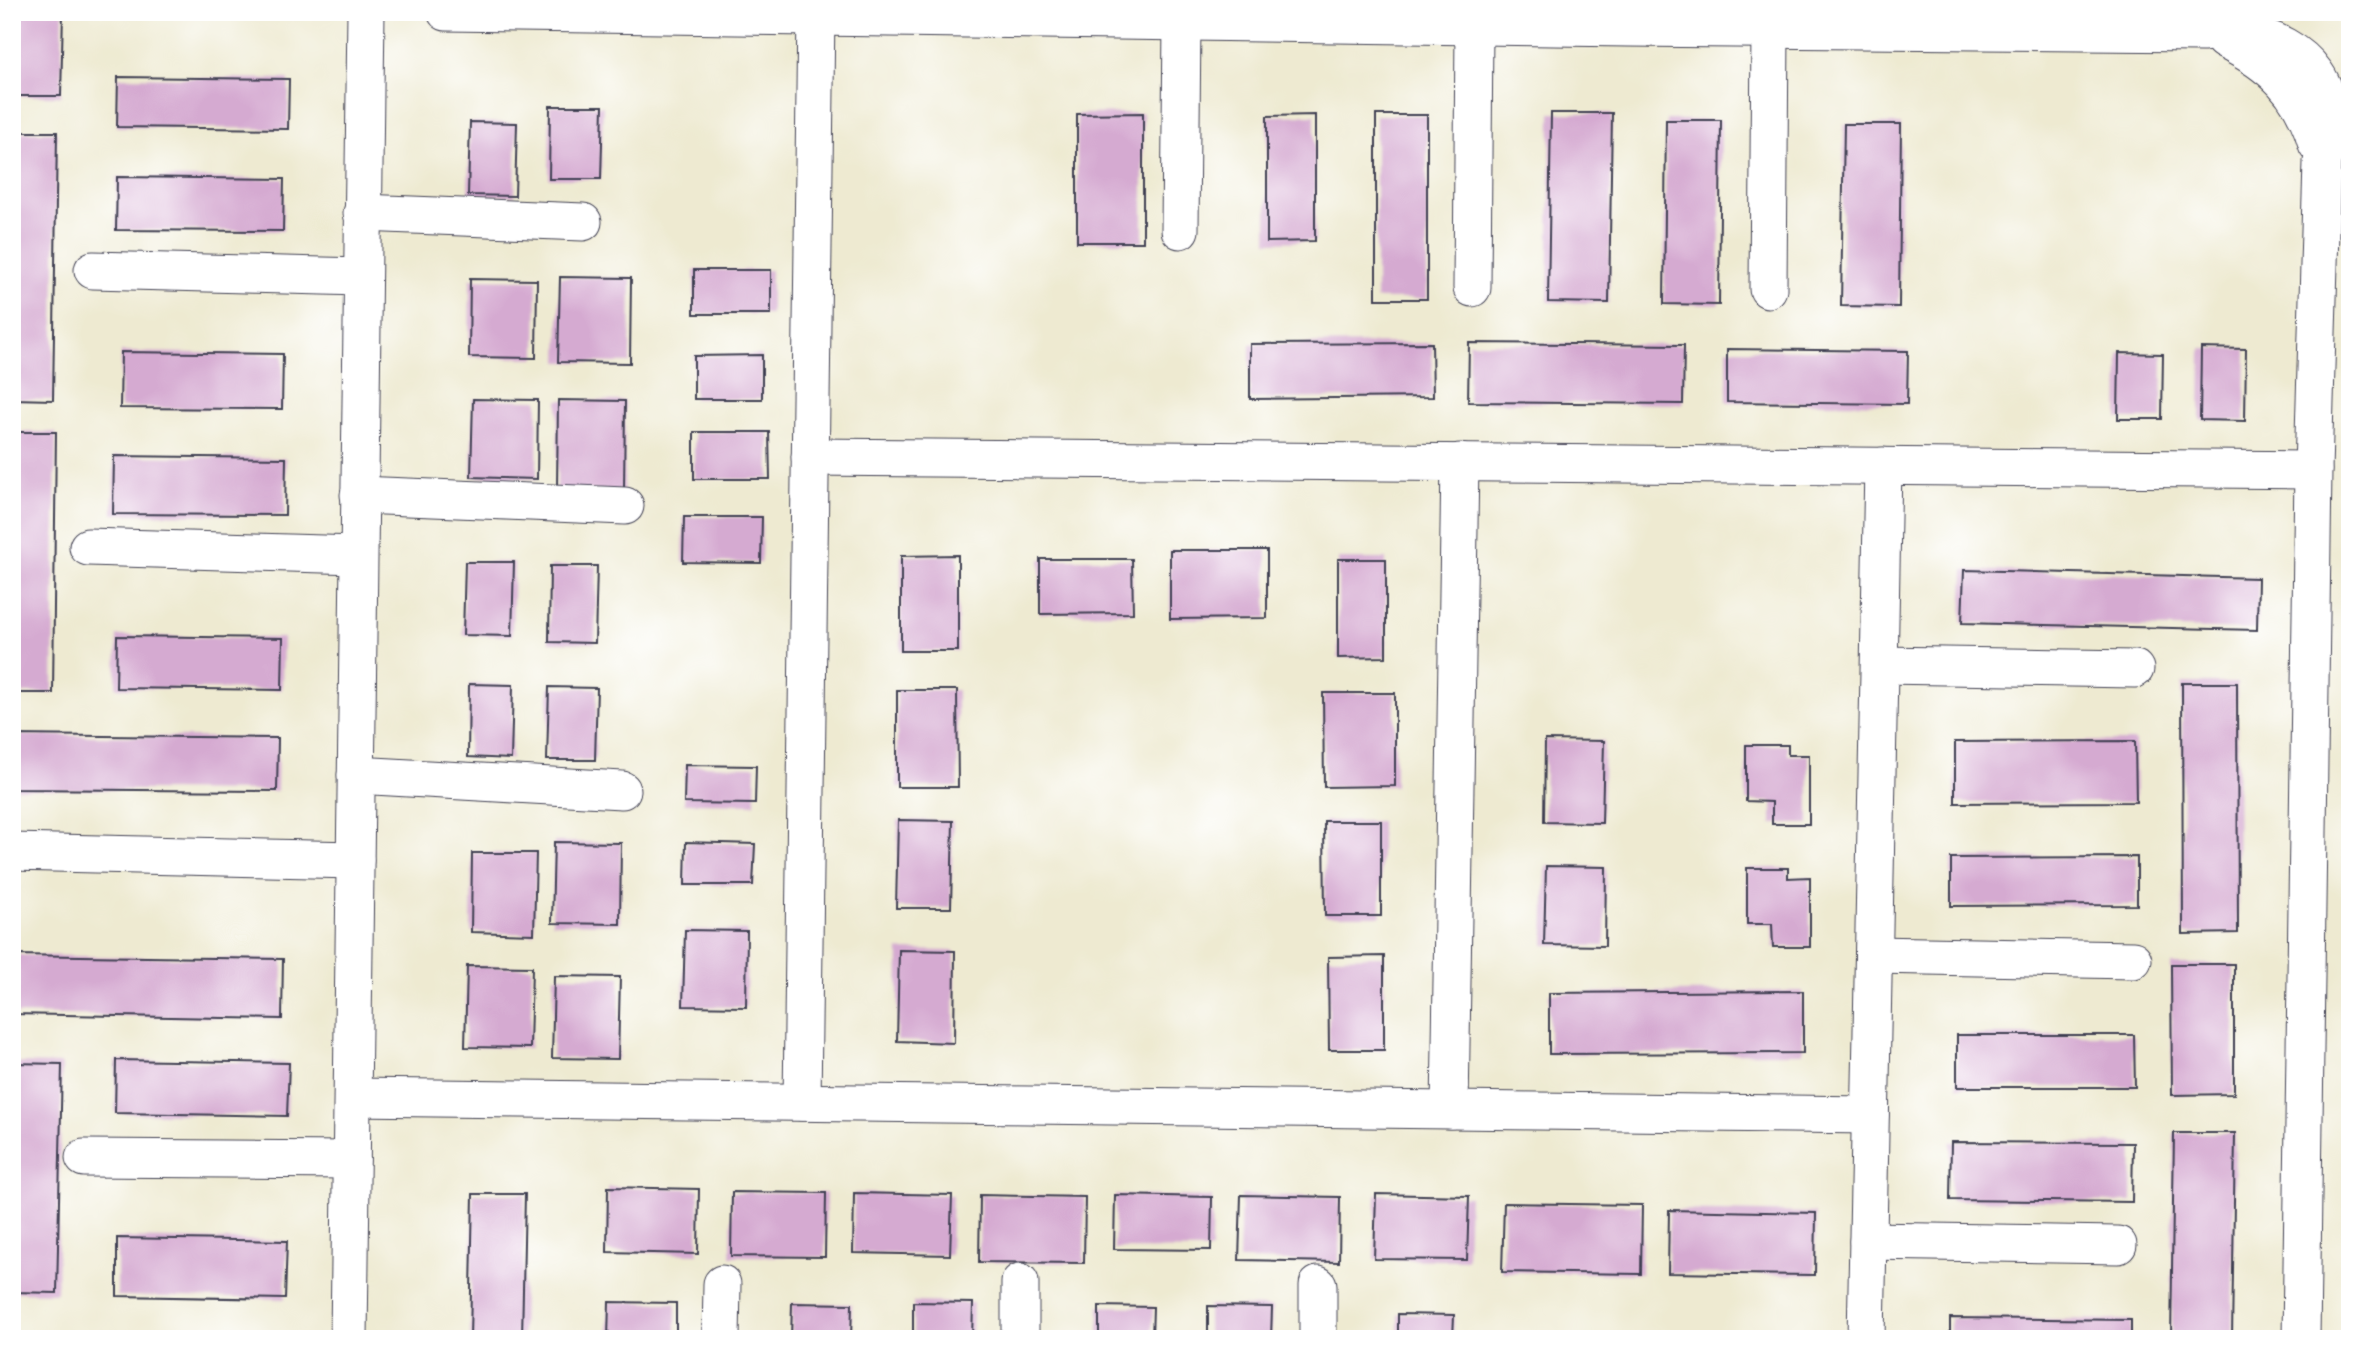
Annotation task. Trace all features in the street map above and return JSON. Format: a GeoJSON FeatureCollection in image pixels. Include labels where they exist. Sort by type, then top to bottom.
{"type":"FeatureCollection","features":[{"type":"Feature","properties":{"kind":"street"},"geometry":{"type":"LineString","coordinates":[[349,1339],[366,12]]}},
{"type":"Feature","properties":{"kind":"street"},"geometry":{"type":"LineString","coordinates":[[446,12],[1085,16],[1182,22],[1355,18],[1474,26],[1629,20],[1770,30],[2203,33],[2220,30],[2256,34],[2274,40],[2305,62],[2333,83],[2325,95],[2329,114],[2331,162],[2313,470],[2301,1339]]}},
{"type":"Feature","properties":{"kind":"street"},"geometry":{"type":"LineString","coordinates":[[802,1102],[816,15]]}},
{"type":"Feature","properties":{"kind":"street"},"geometry":{"type":"LineString","coordinates":[[1180,230],[1182,22]]}},
{"type":"Feature","properties":{"kind":"street"},"geometry":{"type":"LineString","coordinates":[[1472,288],[1474,26]]}},
{"type":"Feature","properties":{"kind":"street"},"geometry":{"type":"LineString","coordinates":[[1768,289],[1770,30]]}},
{"type":"Feature","properties":{"kind":"street"},"geometry":{"type":"LineString","coordinates":[[2203,33],[2244,50],[2283,80],[2300,101],[2331,162]]}},
{"type":"Feature","properties":{"kind":"street"},"geometry":{"type":"LineString","coordinates":[[362,213],[583,222]]}},
{"type":"Feature","properties":{"kind":"street"},"geometry":{"type":"LineString","coordinates":[[93,270],[362,277]]}},
{"type":"Feature","properties":{"kind":"street"},"geometry":{"type":"LineString","coordinates":[[810,457],[2313,470]]}},
{"type":"Feature","properties":{"kind":"street"},"geometry":{"type":"LineString","coordinates":[[1450,1110],[1460,462]]}},
{"type":"Feature","properties":{"kind":"street"},"geometry":{"type":"LineString","coordinates":[[1866,1339],[1883,466]]}},
{"type":"Feature","properties":{"kind":"street"},"geometry":{"type":"LineString","coordinates":[[359,495],[625,506]]}},
{"type":"Feature","properties":{"kind":"street"},"geometry":{"type":"LineString","coordinates":[[88,547],[358,555]]}},
{"type":"Feature","properties":{"kind":"street"},"geometry":{"type":"LineString","coordinates":[[1880,665],[2134,669]]}},
{"type":"Feature","properties":{"kind":"street"},"geometry":{"type":"LineString","coordinates":[[356,775],[622,790]]}},
{"type":"Feature","properties":{"kind":"street"},"geometry":{"type":"LineString","coordinates":[[12,852],[355,860]]}},
{"type":"Feature","properties":{"kind":"street"},"geometry":{"type":"LineString","coordinates":[[1874,955],[2133,960]]}},
{"type":"Feature","properties":{"kind":"street"},"geometry":{"type":"LineString","coordinates":[[353,1097],[1870,1115]]}},
{"type":"Feature","properties":{"kind":"street"},"geometry":{"type":"LineString","coordinates":[[84,1158],[351,1160]]}},
{"type":"Feature","properties":{"kind":"street"},"geometry":{"type":"LineString","coordinates":[[1868,1241],[2118,1245]]}},
{"type":"Feature","properties":{"kind":"street"},"geometry":{"type":"LineString","coordinates":[[1020,1282],[1020,1339]]}},
{"type":"Feature","properties":{"kind":"street"},"geometry":{"type":"LineString","coordinates":[[721,1339],[722,1284]]}},
{"type":"Feature","properties":{"kind":"street"},"geometry":{"type":"LineString","coordinates":[[1318,1285],[1318,1339]]}},
{"type":"Feature","properties":{"kind":"building"},"geometry":{"type":"Polygon","coordinates":[[[12,12],[63,12],[61,96],[12,96],[12,12]]]}},
{"type":"Feature","properties":{"kind":"building"},"geometry":{"type":"Polygon","coordinates":[[[118,77],[289,79],[288,129],[117,127],[118,77]]]}},
{"type":"Feature","properties":{"kind":"building"},"geometry":{"type":"Polygon","coordinates":[[[550,106],[603,106],[601,179],[549,179],[550,106]]]}},
{"type":"Feature","properties":{"kind":"building"},"geometry":{"type":"Polygon","coordinates":[[[1143,113],[1143,242],[1077,242],[1077,114],[1143,113]]]}},
{"type":"Feature","properties":{"kind":"building"},"geometry":{"type":"Polygon","coordinates":[[[1551,113],[1612,113],[1609,303],[1548,302],[1551,113]]]}},
{"type":"Feature","properties":{"kind":"building"},"geometry":{"type":"Polygon","coordinates":[[[1315,115],[1315,241],[1267,242],[1267,116],[1315,115]]]}},
{"type":"Feature","properties":{"kind":"building"},"geometry":{"type":"Polygon","coordinates":[[[1376,115],[1427,115],[1427,299],[1376,299],[1376,115]]]}},
{"type":"Feature","properties":{"kind":"building"},"geometry":{"type":"Polygon","coordinates":[[[1666,120],[1721,120],[1719,305],[1664,304],[1666,120]]]}},
{"type":"Feature","properties":{"kind":"building"},"geometry":{"type":"Polygon","coordinates":[[[470,122],[517,123],[515,196],[468,195],[470,122]]]}},
{"type":"Feature","properties":{"kind":"building"},"geometry":{"type":"Polygon","coordinates":[[[1844,124],[1901,124],[1899,307],[1841,306],[1844,124]]]}},
{"type":"Feature","properties":{"kind":"building"},"geometry":{"type":"Polygon","coordinates":[[[12,132],[57,132],[53,400],[12,399],[12,132]]]}},
{"type":"Feature","properties":{"kind":"building"},"geometry":{"type":"Polygon","coordinates":[[[117,177],[284,179],[283,231],[116,230],[117,177]]]}},
{"type":"Feature","properties":{"kind":"building"},"geometry":{"type":"Polygon","coordinates":[[[694,270],[771,270],[771,314],[694,314],[694,270]]]}},
{"type":"Feature","properties":{"kind":"building"},"geometry":{"type":"Polygon","coordinates":[[[560,277],[631,278],[630,363],[558,362],[560,277]]]}},
{"type":"Feature","properties":{"kind":"building"},"geometry":{"type":"Polygon","coordinates":[[[470,279],[537,280],[536,358],[469,357],[470,279]]]}},
{"type":"Feature","properties":{"kind":"building"},"geometry":{"type":"Polygon","coordinates":[[[1432,343],[1433,397],[1250,399],[1250,344],[1432,343]]]}},
{"type":"Feature","properties":{"kind":"building"},"geometry":{"type":"Polygon","coordinates":[[[1469,343],[1684,345],[1683,404],[1468,402],[1469,343]]]}},
{"type":"Feature","properties":{"kind":"building"},"geometry":{"type":"Polygon","coordinates":[[[2201,348],[2246,349],[2245,421],[2200,420],[2201,348]]]}},
{"type":"Feature","properties":{"kind":"building"},"geometry":{"type":"Polygon","coordinates":[[[1727,349],[1908,351],[1907,404],[1727,402],[1727,349]]]}},
{"type":"Feature","properties":{"kind":"building"},"geometry":{"type":"Polygon","coordinates":[[[121,352],[283,354],[282,409],[120,408],[121,352]]]}},
{"type":"Feature","properties":{"kind":"building"},"geometry":{"type":"Polygon","coordinates":[[[2119,353],[2163,354],[2162,419],[2118,419],[2119,353]]]}},
{"type":"Feature","properties":{"kind":"building"},"geometry":{"type":"Polygon","coordinates":[[[762,355],[762,399],[694,399],[694,356],[762,355]]]}},
{"type":"Feature","properties":{"kind":"building"},"geometry":{"type":"Polygon","coordinates":[[[473,399],[538,400],[537,479],[471,477],[473,399]]]}},
{"type":"Feature","properties":{"kind":"building"},"geometry":{"type":"Polygon","coordinates":[[[558,400],[625,401],[624,491],[557,490],[558,400]]]}},
{"type":"Feature","properties":{"kind":"building"},"geometry":{"type":"Polygon","coordinates":[[[12,432],[56,432],[53,693],[12,693],[12,432]]]}},
{"type":"Feature","properties":{"kind":"building"},"geometry":{"type":"Polygon","coordinates":[[[694,432],[769,432],[770,479],[694,479],[694,432]]]}},
{"type":"Feature","properties":{"kind":"building"},"geometry":{"type":"Polygon","coordinates":[[[114,456],[286,458],[285,515],[113,514],[114,456]]]}},
{"type":"Feature","properties":{"kind":"building"},"geometry":{"type":"Polygon","coordinates":[[[684,517],[762,517],[761,563],[683,562],[684,517]]]}},
{"type":"Feature","properties":{"kind":"building"},"geometry":{"type":"Polygon","coordinates":[[[1170,550],[1267,550],[1267,618],[1170,619],[1170,550]]]}},
{"type":"Feature","properties":{"kind":"building"},"geometry":{"type":"Polygon","coordinates":[[[958,555],[958,651],[901,651],[901,556],[958,555]]]}},
{"type":"Feature","properties":{"kind":"building"},"geometry":{"type":"Polygon","coordinates":[[[1040,559],[1132,559],[1133,613],[1040,614],[1040,559]]]}},
{"type":"Feature","properties":{"kind":"building"},"geometry":{"type":"Polygon","coordinates":[[[1338,559],[1386,559],[1386,657],[1338,658],[1338,559]]]}},
{"type":"Feature","properties":{"kind":"building"},"geometry":{"type":"Polygon","coordinates":[[[465,562],[514,562],[512,636],[463,635],[465,562]]]}},
{"type":"Feature","properties":{"kind":"building"},"geometry":{"type":"Polygon","coordinates":[[[550,566],[597,566],[595,643],[549,642],[550,566]]]}},
{"type":"Feature","properties":{"kind":"building"},"geometry":{"type":"Polygon","coordinates":[[[1964,570],[2258,578],[2257,630],[1962,623],[1964,570]]]}},
{"type":"Feature","properties":{"kind":"building"},"geometry":{"type":"Polygon","coordinates":[[[117,636],[283,638],[282,690],[116,688],[117,636]]]}},
{"type":"Feature","properties":{"kind":"building"},"geometry":{"type":"Polygon","coordinates":[[[2182,683],[2237,683],[2238,933],[2183,934],[2182,683]]]}},
{"type":"Feature","properties":{"kind":"building"},"geometry":{"type":"Polygon","coordinates":[[[469,684],[513,685],[511,759],[468,757],[469,684]]]}},
{"type":"Feature","properties":{"kind":"building"},"geometry":{"type":"Polygon","coordinates":[[[549,687],[597,688],[595,760],[547,760],[549,687]]]}},
{"type":"Feature","properties":{"kind":"building"},"geometry":{"type":"Polygon","coordinates":[[[897,690],[957,690],[958,787],[897,787],[897,690]]]}},
{"type":"Feature","properties":{"kind":"building"},"geometry":{"type":"Polygon","coordinates":[[[1323,693],[1395,693],[1395,786],[1324,787],[1323,693]]]}},
{"type":"Feature","properties":{"kind":"building"},"geometry":{"type":"Polygon","coordinates":[[[12,735],[278,738],[277,791],[12,789],[12,735]]]}},
{"type":"Feature","properties":{"kind":"building"},"geometry":{"type":"Polygon","coordinates":[[[1545,740],[1604,741],[1602,823],[1544,822],[1545,740]]]}},
{"type":"Feature","properties":{"kind":"building"},"geometry":{"type":"Polygon","coordinates":[[[2135,741],[2136,802],[1955,803],[1955,742],[2135,741]]]}},
{"type":"Feature","properties":{"kind":"building"},"geometry":{"type":"Polygon","coordinates":[[[1746,745],[1788,745],[1788,755],[1809,755],[1809,824],[1772,824],[1772,802],[1746,801],[1746,745]]]}},
{"type":"Feature","properties":{"kind":"building"},"geometry":{"type":"Polygon","coordinates":[[[685,765],[756,766],[755,804],[684,803],[685,765]]]}},
{"type":"Feature","properties":{"kind":"building"},"geometry":{"type":"Polygon","coordinates":[[[898,820],[953,821],[951,908],[896,908],[898,820]]]}},
{"type":"Feature","properties":{"kind":"building"},"geometry":{"type":"Polygon","coordinates":[[[1324,821],[1381,821],[1381,916],[1325,916],[1324,821]]]}},
{"type":"Feature","properties":{"kind":"building"},"geometry":{"type":"Polygon","coordinates":[[[554,842],[621,843],[620,924],[552,923],[554,842]]]}},
{"type":"Feature","properties":{"kind":"building"},"geometry":{"type":"Polygon","coordinates":[[[686,842],[755,844],[753,885],[685,885],[686,842]]]}},
{"type":"Feature","properties":{"kind":"building"},"geometry":{"type":"Polygon","coordinates":[[[472,853],[536,853],[534,934],[471,932],[472,853]]]}},
{"type":"Feature","properties":{"kind":"building"},"geometry":{"type":"Polygon","coordinates":[[[2137,857],[2137,905],[1951,906],[1951,858],[2137,857]]]}},
{"type":"Feature","properties":{"kind":"building"},"geometry":{"type":"Polygon","coordinates":[[[1546,866],[1606,867],[1605,946],[1544,945],[1546,866]]]}},
{"type":"Feature","properties":{"kind":"building"},"geometry":{"type":"Polygon","coordinates":[[[1747,868],[1788,868],[1788,878],[1810,877],[1810,947],[1773,947],[1772,924],[1747,924],[1747,868]]]}},
{"type":"Feature","properties":{"kind":"building"},"geometry":{"type":"Polygon","coordinates":[[[685,930],[747,931],[746,1007],[683,1006],[685,930]]]}},
{"type":"Feature","properties":{"kind":"building"},"geometry":{"type":"Polygon","coordinates":[[[899,950],[955,951],[954,1043],[897,1041],[899,950]]]}},
{"type":"Feature","properties":{"kind":"building"},"geometry":{"type":"Polygon","coordinates":[[[13,955],[283,959],[282,1019],[12,1014],[13,955]]]}},
{"type":"Feature","properties":{"kind":"building"},"geometry":{"type":"Polygon","coordinates":[[[1384,956],[1384,1050],[1329,1050],[1328,957],[1384,956]]]}},
{"type":"Feature","properties":{"kind":"building"},"geometry":{"type":"Polygon","coordinates":[[[2171,964],[2234,964],[2234,1094],[2172,1095],[2171,964]]]}},
{"type":"Feature","properties":{"kind":"building"},"geometry":{"type":"Polygon","coordinates":[[[467,966],[532,967],[530,1048],[465,1047],[467,966]]]}},
{"type":"Feature","properties":{"kind":"building"},"geometry":{"type":"Polygon","coordinates":[[[554,976],[620,977],[618,1059],[552,1058],[554,976]]]}},
{"type":"Feature","properties":{"kind":"building"},"geometry":{"type":"Polygon","coordinates":[[[1803,991],[1803,1053],[1549,1054],[1549,993],[1803,991]]]}},
{"type":"Feature","properties":{"kind":"building"},"geometry":{"type":"Polygon","coordinates":[[[1957,1035],[2134,1035],[2135,1087],[1957,1087],[1957,1035]]]}},
{"type":"Feature","properties":{"kind":"building"},"geometry":{"type":"Polygon","coordinates":[[[116,1060],[289,1063],[287,1116],[115,1113],[116,1060]]]}},
{"type":"Feature","properties":{"kind":"building"},"geometry":{"type":"Polygon","coordinates":[[[12,1063],[62,1064],[57,1293],[12,1292],[12,1063]]]}},
{"type":"Feature","properties":{"kind":"building"},"geometry":{"type":"Polygon","coordinates":[[[2174,1133],[2235,1133],[2232,1339],[2171,1339],[2174,1133]]]}},
{"type":"Feature","properties":{"kind":"building"},"geometry":{"type":"Polygon","coordinates":[[[1951,1142],[2133,1143],[2132,1202],[1950,1200],[1951,1142]]]}},
{"type":"Feature","properties":{"kind":"building"},"geometry":{"type":"Polygon","coordinates":[[[608,1187],[699,1189],[698,1254],[607,1252],[608,1187]]]}},
{"type":"Feature","properties":{"kind":"building"},"geometry":{"type":"Polygon","coordinates":[[[732,1192],[826,1193],[825,1257],[731,1256],[732,1192]]]}},
{"type":"Feature","properties":{"kind":"building"},"geometry":{"type":"Polygon","coordinates":[[[854,1193],[952,1195],[950,1255],[853,1253],[854,1193]]]}},
{"type":"Feature","properties":{"kind":"building"},"geometry":{"type":"Polygon","coordinates":[[[473,1194],[525,1194],[522,1339],[470,1339],[473,1194]]]}},
{"type":"Feature","properties":{"kind":"building"},"geometry":{"type":"Polygon","coordinates":[[[1376,1194],[1469,1196],[1467,1260],[1374,1259],[1376,1194]]]}},
{"type":"Feature","properties":{"kind":"building"},"geometry":{"type":"Polygon","coordinates":[[[980,1195],[1085,1197],[1084,1263],[979,1262],[980,1195]]]}},
{"type":"Feature","properties":{"kind":"building"},"geometry":{"type":"Polygon","coordinates":[[[1115,1195],[1212,1197],[1211,1250],[1114,1249],[1115,1195]]]}},
{"type":"Feature","properties":{"kind":"building"},"geometry":{"type":"Polygon","coordinates":[[[1241,1195],[1340,1197],[1339,1262],[1239,1260],[1241,1195]]]}},
{"type":"Feature","properties":{"kind":"building"},"geometry":{"type":"Polygon","coordinates":[[[1504,1203],[1642,1205],[1641,1274],[1502,1272],[1504,1203]]]}},
{"type":"Feature","properties":{"kind":"building"},"geometry":{"type":"Polygon","coordinates":[[[1669,1210],[1816,1213],[1815,1275],[1668,1273],[1669,1210]]]}},
{"type":"Feature","properties":{"kind":"building"},"geometry":{"type":"Polygon","coordinates":[[[117,1238],[287,1241],[285,1299],[117,1296],[117,1238]]]}},
{"type":"Feature","properties":{"kind":"building"},"geometry":{"type":"Polygon","coordinates":[[[609,1302],[676,1303],[676,1339],[608,1339],[609,1302]]]}},
{"type":"Feature","properties":{"kind":"building"},"geometry":{"type":"Polygon","coordinates":[[[913,1302],[973,1303],[972,1339],[913,1339],[913,1302]]]}},
{"type":"Feature","properties":{"kind":"building"},"geometry":{"type":"Polygon","coordinates":[[[792,1303],[852,1304],[851,1339],[791,1339],[792,1303]]]}},
{"type":"Feature","properties":{"kind":"building"},"geometry":{"type":"Polygon","coordinates":[[[1099,1306],[1153,1307],[1152,1339],[1099,1339],[1099,1306]]]}},
{"type":"Feature","properties":{"kind":"building"},"geometry":{"type":"Polygon","coordinates":[[[1208,1306],[1272,1307],[1271,1339],[1208,1339],[1208,1306]]]}},
{"type":"Feature","properties":{"kind":"building"},"geometry":{"type":"Polygon","coordinates":[[[1398,1314],[1454,1315],[1453,1339],[1398,1339],[1398,1314]]]}},
{"type":"Feature","properties":{"kind":"building"},"geometry":{"type":"Polygon","coordinates":[[[1950,1318],[2131,1320],[2131,1339],[1950,1339],[1950,1318]]]}}]}
